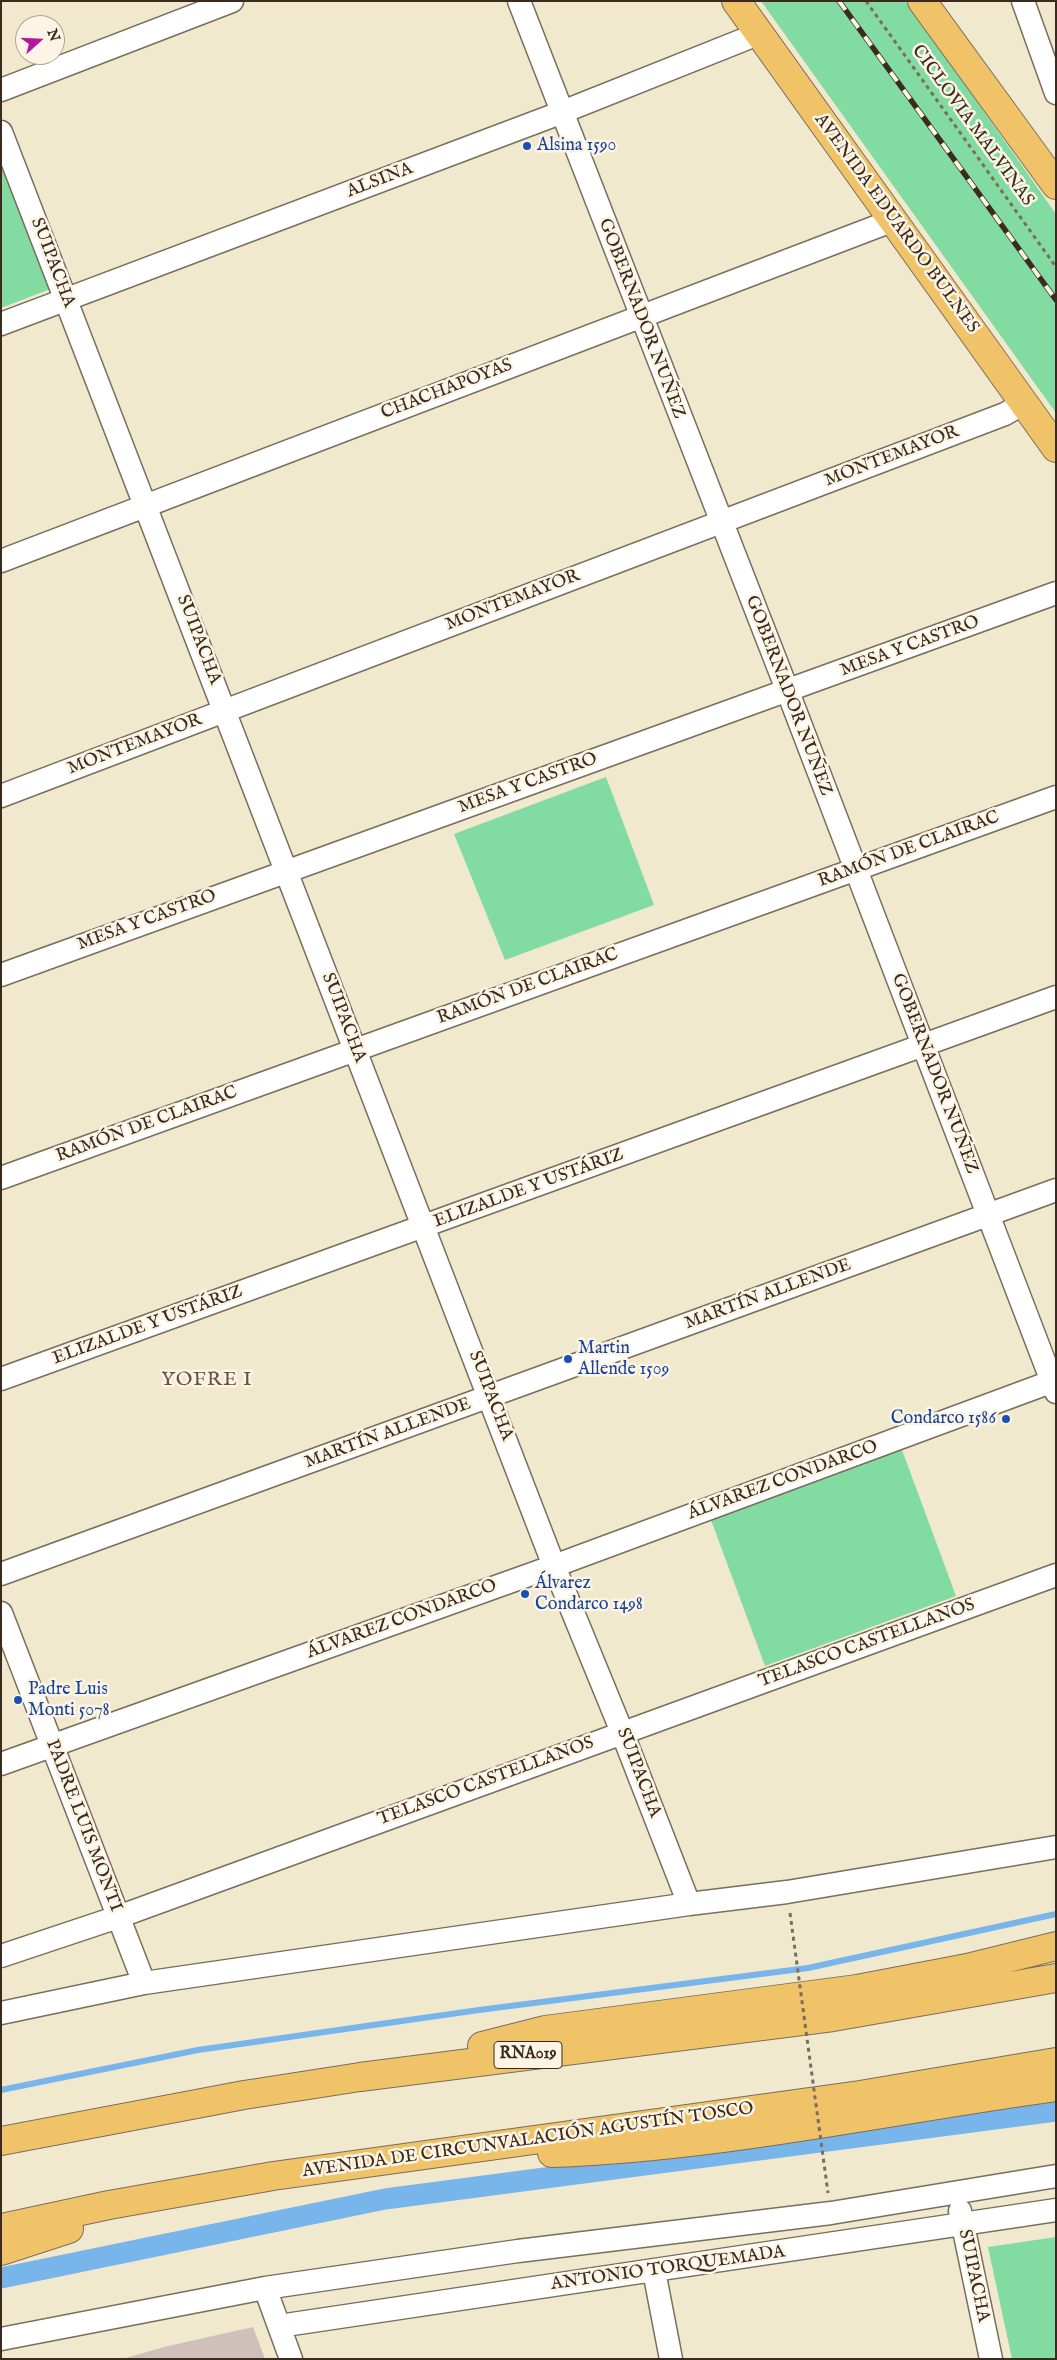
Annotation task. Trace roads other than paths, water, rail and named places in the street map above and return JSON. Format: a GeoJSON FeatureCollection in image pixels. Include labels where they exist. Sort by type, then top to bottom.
{"type":"FeatureCollection","features":[{"type":"Feature","properties":{"kind":"main road","name":"AVENIDA EDUARDO BULNES"},"geometry":{"type":"LineString","coordinates":[[736,1],[1056,448]]}},
{"type":"Feature","properties":{"kind":"main road"},"geometry":{"type":"LineString","coordinates":[[922,1],[1054,179]]}},
{"type":"Feature","properties":{"kind":"main road"},"geometry":{"type":"LineString","coordinates":[[360,2077],[545,2030],[857,1989],[967,1968],[1056,1946]]}},
{"type":"Feature","properties":{"kind":"main road","name":"RNA019"},"geometry":{"type":"LineString","coordinates":[[1,2141],[137,2114],[360,2077],[823,2019],[1056,1978]]}},
{"type":"Feature","properties":{"kind":"main road","name":"AVENIDA DE CIRCUNVALACIÓN AGUSTÍN TOSCO"},"geometry":{"type":"LineString","coordinates":[[1,2228],[196,2189],[273,2176],[860,2096],[1056,2062]]}},
{"type":"Feature","properties":{"kind":"main road"},"geometry":{"type":"LineString","coordinates":[[415,2158],[621,2150],[745,2135],[1056,2087]]}},
{"type":"Feature","properties":{"kind":"main road"},"geometry":{"type":"LineString","coordinates":[[1,2129],[137,2114]]}},
{"type":"Feature","properties":{"kind":"main road"},"geometry":{"type":"LineString","coordinates":[[1,2251],[196,2189]]}},
{"type":"Feature","properties":{"kind":"street"},"geometry":{"type":"LineString","coordinates":[[1,90],[232,1]]}},
{"type":"Feature","properties":{"kind":"street","name":"GOBERNADOR NUÑEZ"},"geometry":{"type":"LineString","coordinates":[[519,1],[560,112],[788,692],[1054,1385]]}},
{"type":"Feature","properties":{"kind":"street"},"geometry":{"type":"LineString","coordinates":[[1023,1],[1056,93]]}},
{"type":"Feature","properties":{"kind":"street","name":"ALSINA"},"geometry":{"type":"LineString","coordinates":[[1,324],[560,112],[758,34]]}},
{"type":"Feature","properties":{"kind":"street","name":"SUIPACHA"},"geometry":{"type":"LineString","coordinates":[[1,132],[226,710],[354,1049],[554,1566],[622,1732],[689,1904]]}},
{"type":"Feature","properties":{"kind":"street","name":"CHACHAPOYAS"},"geometry":{"type":"LineString","coordinates":[[1,561],[894,220]]}},
{"type":"Feature","properties":{"kind":"street","name":"MONTEMAYOR"},"geometry":{"type":"LineString","coordinates":[[1,796],[1005,414],[1024,403]]}},
{"type":"Feature","properties":{"kind":"street","name":"MESA Y CASTRO"},"geometry":{"type":"LineString","coordinates":[[1,975],[287,870],[788,692],[1056,593]]}},
{"type":"Feature","properties":{"kind":"street","name":"RAMÓN DE CLAIRAC"},"geometry":{"type":"LineString","coordinates":[[1,1178],[1056,797]]}},
{"type":"Feature","properties":{"kind":"street","name":"ELIZALDE Y USTÁRIZ"},"geometry":{"type":"LineString","coordinates":[[1,1379],[1056,997]]}},
{"type":"Feature","properties":{"kind":"street","name":"MARTÍN ALLENDE"},"geometry":{"type":"LineString","coordinates":[[1,1574],[1056,1190]]}},
{"type":"Feature","properties":{"kind":"street","name":"ÁLVAREZ CONDARCO"},"geometry":{"type":"LineString","coordinates":[[1,1764],[1054,1385]]}},
{"type":"Feature","properties":{"kind":"street","name":"TELASCO CASTELLANOS"},"geometry":{"type":"LineString","coordinates":[[1,1956],[118,1918],[622,1732],[1056,1575]]}},
{"type":"Feature","properties":{"kind":"street","name":"PADRE LUIS MONTI"},"geometry":{"type":"LineString","coordinates":[[1,1613],[144,1983]]}},
{"type":"Feature","properties":{"kind":"street"},"geometry":{"type":"LineString","coordinates":[[1,2013],[144,1983],[689,1904],[787,1892],[1056,1847]]}},
{"type":"Feature","properties":{"kind":"street"},"geometry":{"type":"LineString","coordinates":[[1,2339],[265,2288],[518,2251],[831,2213],[1056,2176]]}},
{"type":"Feature","properties":{"kind":"street","name":"SUIPACHA"},"geometry":{"type":"LineString","coordinates":[[957,2193],[962,2225],[991,2359]]}},
{"type":"Feature","properties":{"kind":"street","name":"ANTONIO TORQUEMADA"},"geometry":{"type":"LineString","coordinates":[[279,2326],[1056,2210]]}},
{"type":"Feature","properties":{"kind":"street"},"geometry":{"type":"LineString","coordinates":[[654,2271],[671,2359]]}},
{"type":"Feature","properties":{"kind":"street"},"geometry":{"type":"LineString","coordinates":[[265,2288],[291,2359]]}},
{"type":"Feature","properties":{"kind":"waterway"},"geometry":{"type":"LineString","coordinates":[[1,2090],[198,2050],[479,2010],[808,1968],[1056,1914]]}},
{"type":"Feature","properties":{"kind":"waterway"},"geometry":{"type":"LineString","coordinates":[[1,2278],[385,2199],[1056,2111]]}},
{"type":"Feature","properties":{"kind":"railway"},"geometry":{"type":"LineString","coordinates":[[839,1],[1056,300]]}},
{"type":"Feature","properties":{"kind":"place","name":"Alsina 1590"},"geometry":{"type":"Point","coordinates":[527,146]}},
{"type":"Feature","properties":{"kind":"place","name":"Martin Allende 1509"},"geometry":{"type":"Point","coordinates":[568,1359]}},
{"type":"Feature","properties":{"kind":"place","name":"Condarco 1586"},"geometry":{"type":"Point","coordinates":[1006,1419]}},
{"type":"Feature","properties":{"kind":"place","name":"Álvarez Condarco 1498"},"geometry":{"type":"Point","coordinates":[525,1594]}},
{"type":"Feature","properties":{"kind":"place","name":"Padre Luis Monti 5078"},"geometry":{"type":"Point","coordinates":[18,1700]}},
{"type":"Feature","properties":{"kind":"district","name":"YOFRE I"},"geometry":{"type":"Point","coordinates":[207,1381]}}]}
